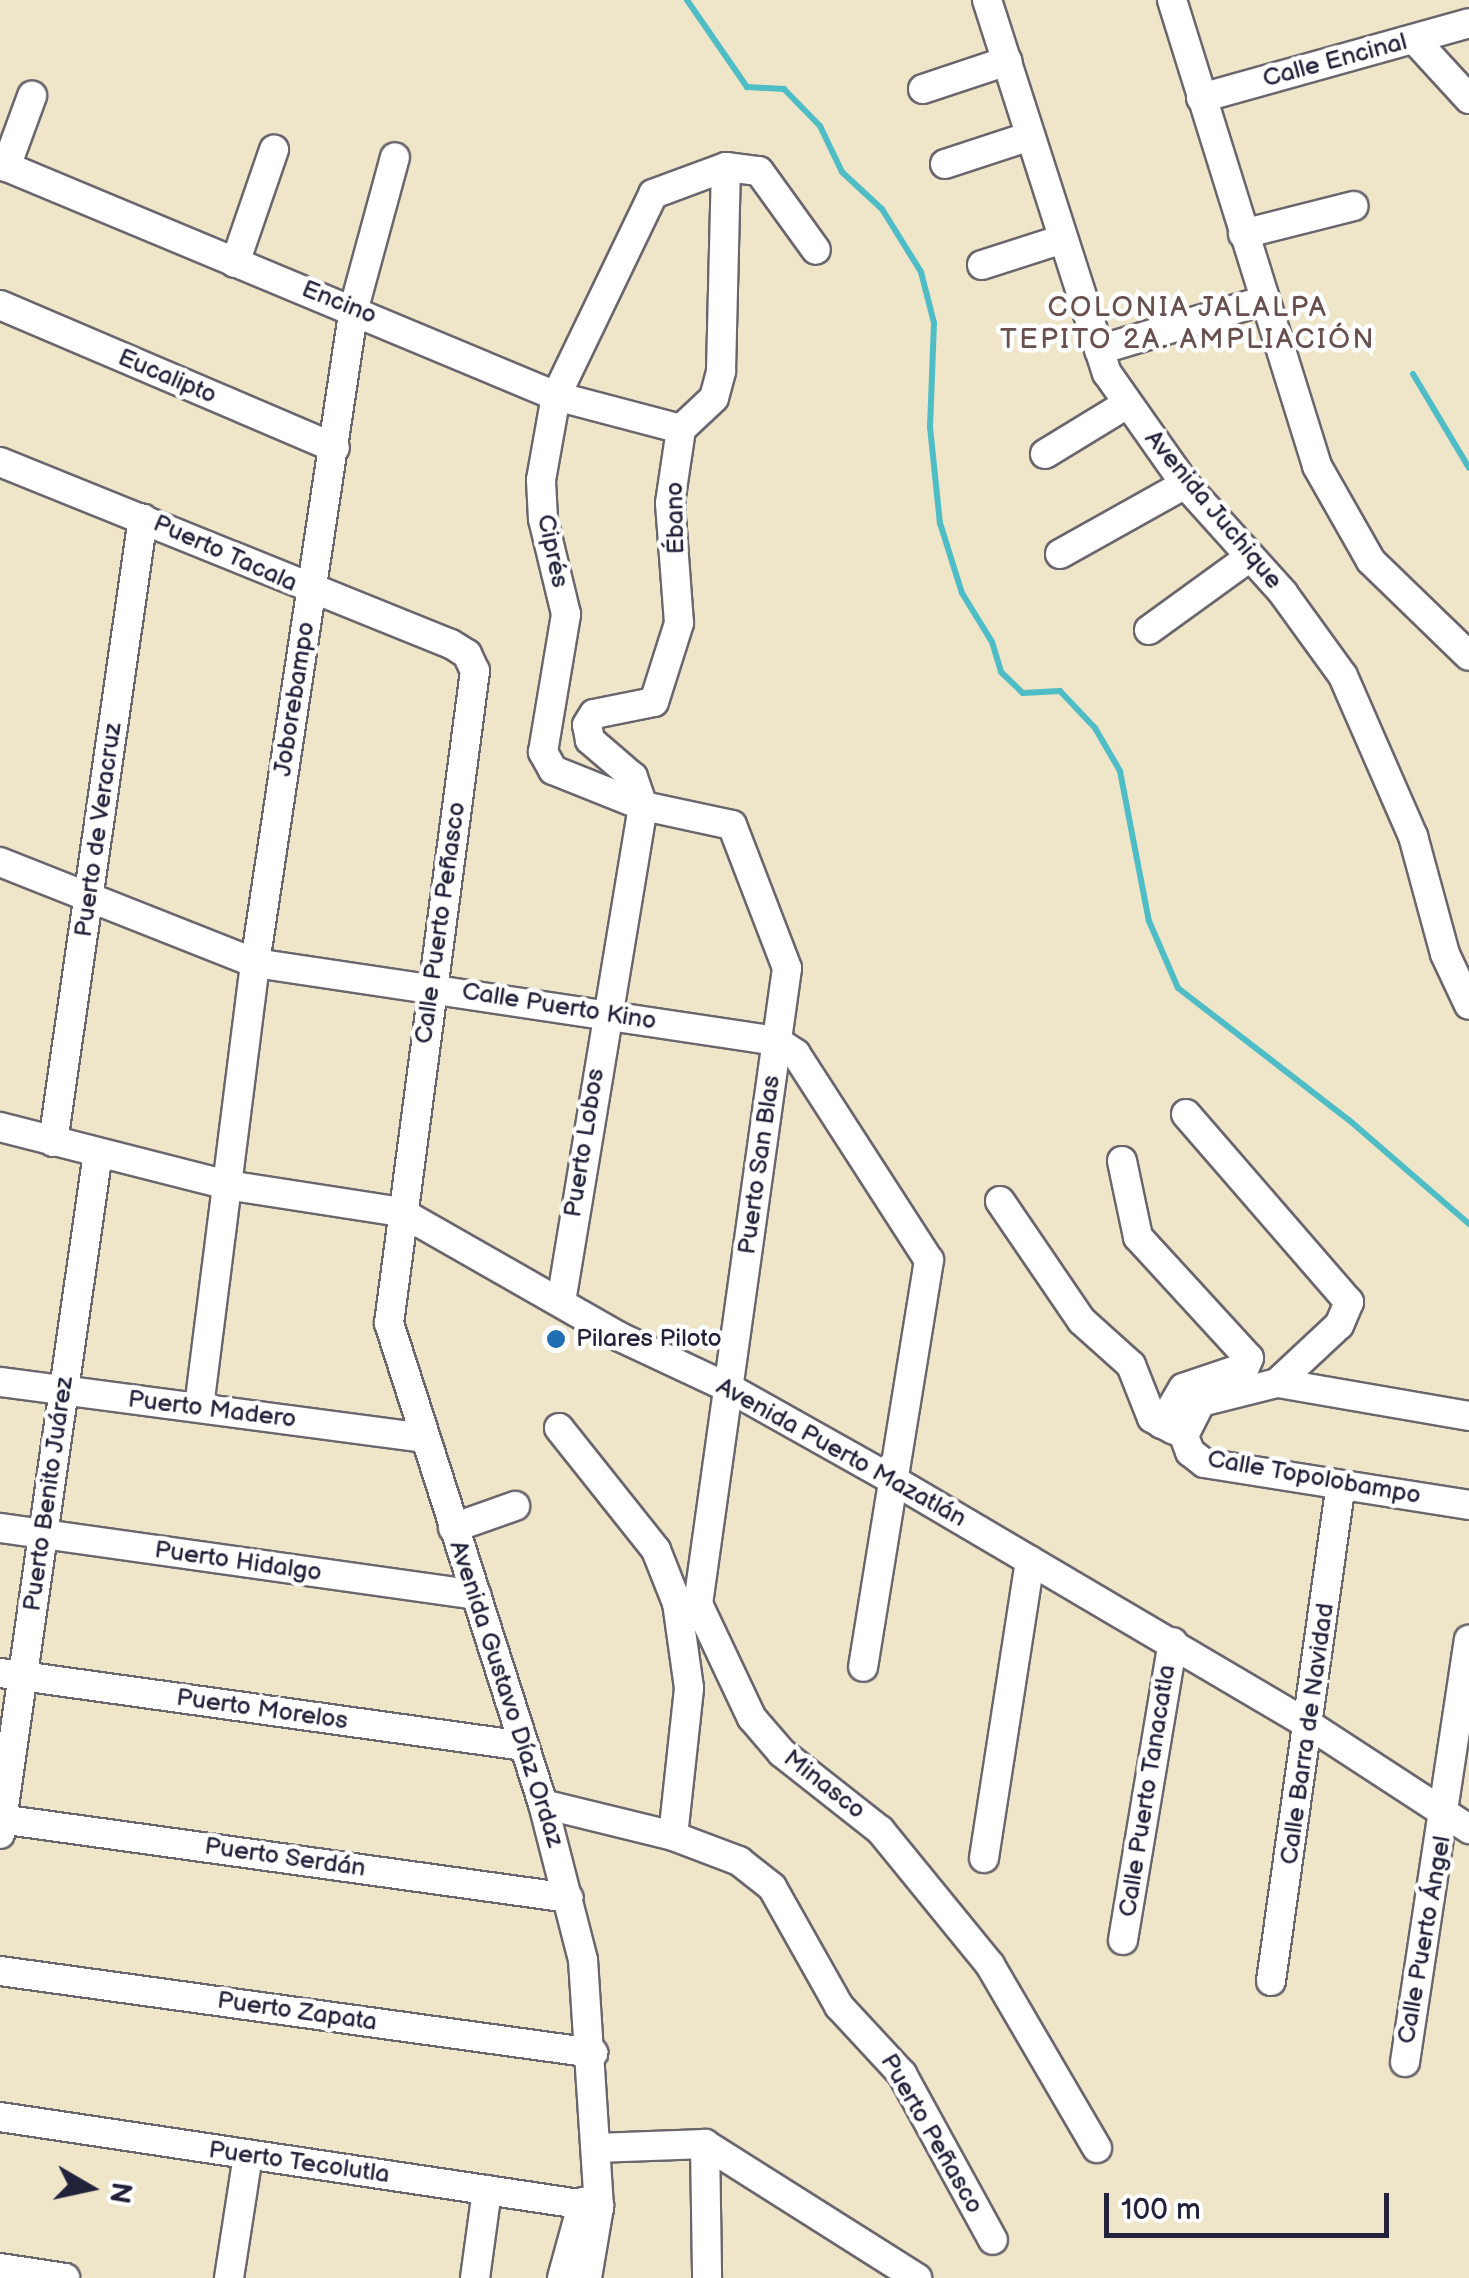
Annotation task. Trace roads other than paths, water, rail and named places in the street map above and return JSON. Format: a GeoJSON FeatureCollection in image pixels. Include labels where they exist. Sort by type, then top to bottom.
{"type":"FeatureCollection","features":[{"type":"Feature","properties":{"kind":"street","name":"Avenida Juchique"},"geometry":{"type":"LineString","coordinates":[[987,0],[1099,350],[1127,404],[1185,484],[1250,557],[1343,676],[1457,949],[1469,1005]]}},
{"type":"Feature","properties":{"kind":"street"},"geometry":{"type":"LineString","coordinates":[[1172,0],[1262,301],[1317,466],[1341,512],[1402,596],[1469,656]]}},
{"type":"Feature","properties":{"kind":"street","name":"Calle Encinal"},"geometry":{"type":"LineString","coordinates":[[1201,98],[1469,23]]}},
{"type":"Feature","properties":{"kind":"street"},"geometry":{"type":"LineString","coordinates":[[1415,40],[1469,99]]}},
{"type":"Feature","properties":{"kind":"street"},"geometry":{"type":"LineString","coordinates":[[924,88],[1008,61]]}},
{"type":"Feature","properties":{"kind":"street"},"geometry":{"type":"LineString","coordinates":[[3,166],[32,96]]}},
{"type":"Feature","properties":{"kind":"street"},"geometry":{"type":"LineString","coordinates":[[946,164],[1030,136]]}},
{"type":"Feature","properties":{"kind":"street"},"geometry":{"type":"LineString","coordinates":[[234,263],[274,150]]}},
{"type":"Feature","properties":{"kind":"street","name":"Joborebampo"},"geometry":{"type":"LineString","coordinates":[[199,1407],[255,963],[354,308],[395,157]]}},
{"type":"Feature","properties":{"kind":"street","name":"Encino"},"geometry":{"type":"LineString","coordinates":[[3,166],[234,263],[354,308],[556,396],[682,429]]}},
{"type":"Feature","properties":{"kind":"street"},"geometry":{"type":"LineString","coordinates":[[682,429],[714,398],[721,371],[726,167],[742,166],[772,182],[816,250]]}},
{"type":"Feature","properties":{"kind":"street","name":"Ciprés"},"geometry":{"type":"LineString","coordinates":[[643,806],[553,770],[543,752],[566,614],[542,519],[541,480],[556,396],[654,194],[726,167]]}},
{"type":"Feature","properties":{"kind":"street"},"geometry":{"type":"LineString","coordinates":[[1242,234],[1354,206]]}},
{"type":"Feature","properties":{"kind":"street"},"geometry":{"type":"LineString","coordinates":[[982,264],[1063,238]]}},
{"type":"Feature","properties":{"kind":"street"},"geometry":{"type":"LineString","coordinates":[[1099,350],[1262,301]]}},
{"type":"Feature","properties":{"kind":"street","name":"Eucalipto"},"geometry":{"type":"LineString","coordinates":[[0,305],[335,448]]}},
{"type":"Feature","properties":{"kind":"street"},"geometry":{"type":"LineString","coordinates":[[1046,454],[1127,404]]}},
{"type":"Feature","properties":{"kind":"street","name":"Ébano"},"geometry":{"type":"LineString","coordinates":[[643,806],[633,777],[590,740],[586,725],[594,714],[654,702],[661,692],[680,623],[670,502],[682,429]]}},
{"type":"Feature","properties":{"kind":"street","name":"Puerto Tacala"},"geometry":{"type":"LineString","coordinates":[[0,462],[143,518],[312,592],[451,644]]}},
{"type":"Feature","properties":{"kind":"street"},"geometry":{"type":"LineString","coordinates":[[1060,554],[1185,484]]}},
{"type":"Feature","properties":{"kind":"street","name":"Puerto de Veracruz"},"geometry":{"type":"LineString","coordinates":[[53,1142],[143,518]]}},
{"type":"Feature","properties":{"kind":"street"},"geometry":{"type":"LineString","coordinates":[[1149,630],[1250,557]]}},
{"type":"Feature","properties":{"kind":"street","name":"Calle Puerto Peñasco"},"geometry":{"type":"LineString","coordinates":[[400,1212],[476,690],[467,654],[451,644]]}},
{"type":"Feature","properties":{"kind":"street","name":"Puerto Lobos"},"geometry":{"type":"LineString","coordinates":[[561,1302],[604,1013],[643,806]]}},
{"type":"Feature","properties":{"kind":"street","name":"Puerto San Blas"},"geometry":{"type":"LineString","coordinates":[[643,806],[732,825],[787,968],[729,1388],[688,1604]]}},
{"type":"Feature","properties":{"kind":"street","name":"Calle Puerto Kino"},"geometry":{"type":"LineString","coordinates":[[0,862],[255,963],[777,1041]]}},
{"type":"Feature","properties":{"kind":"street"},"geometry":{"type":"LineString","coordinates":[[777,1041],[796,1054],[929,1260],[863,1667]]}},
{"type":"Feature","properties":{"kind":"street"},"geometry":{"type":"LineString","coordinates":[[1186,1114],[1349,1302],[1340,1325],[1276,1383]]}},
{"type":"Feature","properties":{"kind":"street","name":"Avenida Puerto Mazatlán"},"geometry":{"type":"LineString","coordinates":[[0,1127],[227,1185],[400,1212],[895,1481],[1312,1726],[1458,1822]]}},
{"type":"Feature","properties":{"kind":"street","name":"Puerto Benito Juárez"},"geometry":{"type":"LineString","coordinates":[[1,1824],[11,1675],[43,1535],[98,1154]]}},
{"type":"Feature","properties":{"kind":"street"},"geometry":{"type":"LineString","coordinates":[[1000,1201],[1082,1321],[1131,1365],[1152,1418],[1173,1430],[1183,1388],[1246,1368],[1249,1358],[1138,1237],[1122,1161]]}},
{"type":"Feature","properties":{"kind":"street","name":"Avenida Gustavo Díaz Ordaz"},"geometry":{"type":"LineString","coordinates":[[400,1212],[389,1323],[543,1804],[569,1898],[593,2053],[596,2148],[588,2278]]}},
{"type":"Feature","properties":{"kind":"street","name":"Puerto Madero"},"geometry":{"type":"LineString","coordinates":[[0,1382],[423,1438]]}},
{"type":"Feature","properties":{"kind":"street","name":"Calle Topolobampo"},"geometry":{"type":"LineString","coordinates":[[1469,1416],[1276,1383],[1201,1402],[1173,1430],[1204,1463],[1469,1505]]}},
{"type":"Feature","properties":{"kind":"street","name":"Minasco"},"geometry":{"type":"LineString","coordinates":[[558,1428],[647,1537],[752,1718],[782,1753],[846,1799],[906,1858],[1016,2004],[1097,2148]]}},
{"type":"Feature","properties":{"kind":"street","name":"Calle Barra de Navidad"},"geometry":{"type":"LineString","coordinates":[[1271,1982],[1312,1726],[1341,1486]]}},
{"type":"Feature","properties":{"kind":"street"},"geometry":{"type":"LineString","coordinates":[[453,1528],[515,1506]]}},
{"type":"Feature","properties":{"kind":"street","name":"Puerto Hidalgo"},"geometry":{"type":"LineString","coordinates":[[0,1528],[476,1595]]}},
{"type":"Feature","properties":{"kind":"street"},"geometry":{"type":"LineString","coordinates":[[984,1858],[1030,1561]]}},
{"type":"Feature","properties":{"kind":"street"},"geometry":{"type":"LineString","coordinates":[[672,1836],[689,1688],[688,1604]]}},
{"type":"Feature","properties":{"kind":"street","name":"Calle Puerto Ángel"},"geometry":{"type":"LineString","coordinates":[[1404,2062],[1458,1822],[1469,1640]]}},
{"type":"Feature","properties":{"kind":"street","name":"Calle Puerto Tanacatla"},"geometry":{"type":"LineString","coordinates":[[1123,1940],[1173,1642]]}},
{"type":"Feature","properties":{"kind":"street","name":"Puerto Morelos"},"geometry":{"type":"LineString","coordinates":[[11,1675],[524,1746]]}},
{"type":"Feature","properties":{"kind":"street","name":"Puerto Peñasco"},"geometry":{"type":"LineString","coordinates":[[543,1804],[672,1836],[738,1861],[772,1887],[839,2006],[902,2074],[992,2240]]}},
{"type":"Feature","properties":{"kind":"street","name":"Puerto Serdán"},"geometry":{"type":"LineString","coordinates":[[1,1824],[569,1898]]}},
{"type":"Feature","properties":{"kind":"street","name":"Puerto Zapata"},"geometry":{"type":"LineString","coordinates":[[0,1971],[593,2053]]}},
{"type":"Feature","properties":{"kind":"street","name":"Puerto Tecolutla"},"geometry":{"type":"LineString","coordinates":[[0,2117],[488,2190],[591,2198]]}},
{"type":"Feature","properties":{"kind":"street"},"geometry":{"type":"LineString","coordinates":[[596,2148],[705,2144],[917,2278]]}},
{"type":"Feature","properties":{"kind":"street"},"geometry":{"type":"LineString","coordinates":[[705,2144],[707,2278]]}},
{"type":"Feature","properties":{"kind":"street"},"geometry":{"type":"LineString","coordinates":[[229,2278],[248,2155]]}},
{"type":"Feature","properties":{"kind":"street"},"geometry":{"type":"LineString","coordinates":[[475,2278],[488,2190]]}},
{"type":"Feature","properties":{"kind":"street","name":"Avenida Gustavo Díaz Ordaz"},"geometry":{"type":"LineString","coordinates":[[562,2278],[591,2198]]}},
{"type":"Feature","properties":{"kind":"street"},"geometry":{"type":"LineString","coordinates":[[0,2268],[66,2278]]}},
{"type":"Feature","properties":{"kind":"waterway"},"geometry":{"type":"LineString","coordinates":[[687,0],[747,87],[784,89],[820,126],[842,172],[882,209],[921,272],[934,323],[930,427],[940,523],[962,593],[992,642],[1001,672],[1023,693],[1060,691],[1095,728],[1120,771],[1149,921],[1178,988],[1349,1120],[1469,1224]]}},
{"type":"Feature","properties":{"kind":"waterway"},"geometry":{"type":"LineString","coordinates":[[1413,374],[1469,468]]}},
{"type":"Feature","properties":{"kind":"place","name":"Pilares Piloto"},"geometry":{"type":"Point","coordinates":[556,1339]}},
{"type":"Feature","properties":{"kind":"district","name":"COLONIA JALALPA TEPITO 2A. AMPLIACIÓN"},"geometry":{"type":"Point","coordinates":[1188,324]}}]}
